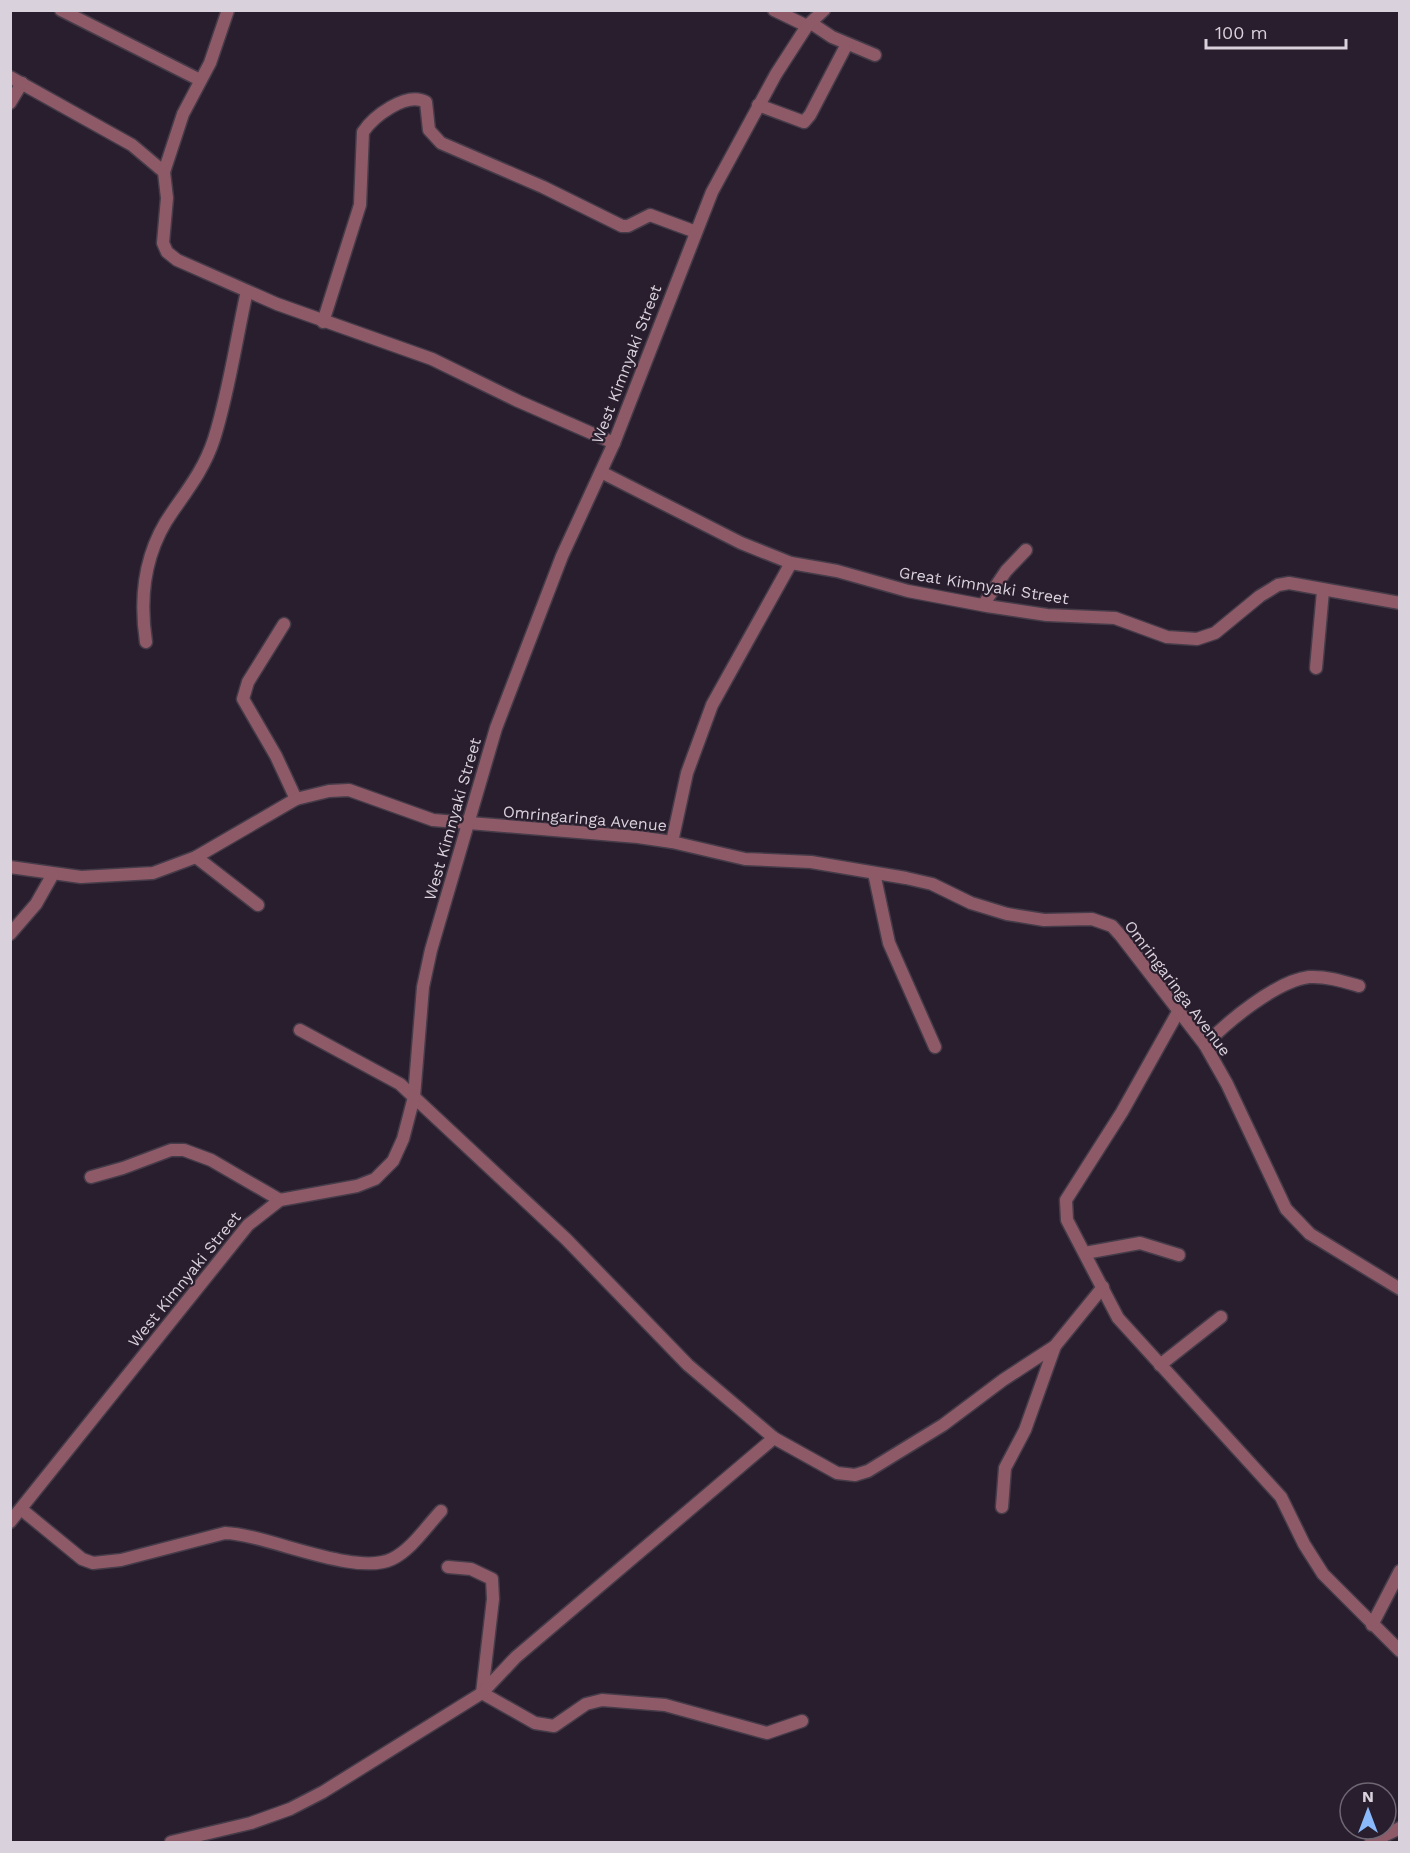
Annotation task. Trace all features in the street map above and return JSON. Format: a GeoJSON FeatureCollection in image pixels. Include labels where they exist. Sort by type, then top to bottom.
{"type":"FeatureCollection","features":[{"type":"Feature","properties":{"kind":"street"},"geometry":{"type":"LineString","coordinates":[[62,10],[200,80]]}},
{"type":"Feature","properties":{"kind":"street"},"geometry":{"type":"LineString","coordinates":[[228,10],[220,41],[183,114],[164,172],[167,198],[163,233],[166,252],[177,260],[323,322],[432,359],[518,401],[614,443]]}},
{"type":"Feature","properties":{"kind":"street"},"geometry":{"type":"LineString","coordinates":[[774,10],[875,56]]}},
{"type":"Feature","properties":{"kind":"street","name":"West Kimnyaki Street"},"geometry":{"type":"LineString","coordinates":[[10,1522],[236,1238],[262,1212],[280,1200],[294,1195],[357,1186],[386,1170],[403,1139],[414,1097],[423,987],[442,911],[496,728],[562,555],[614,443],[712,192],[758,105],[809,25],[824,10]]}},
{"type":"Feature","properties":{"kind":"street"},"geometry":{"type":"LineString","coordinates":[[758,105],[800,122],[807,120],[847,44]]}},
{"type":"Feature","properties":{"kind":"street"},"geometry":{"type":"LineString","coordinates":[[10,103],[16,80],[132,145],[164,172]]}},
{"type":"Feature","properties":{"kind":"street"},"geometry":{"type":"LineString","coordinates":[[323,322],[360,205],[363,132],[380,115],[410,100],[426,102],[429,130],[433,137],[454,150],[543,187],[622,226],[628,226],[650,215],[696,232]]}},
{"type":"Feature","properties":{"kind":"street"},"geometry":{"type":"LineString","coordinates":[[146,642],[141,607],[145,576],[155,544],[171,513],[205,463],[214,438],[247,291]]}},
{"type":"Feature","properties":{"kind":"street","name":"Great Kimnyaki Street"},"geometry":{"type":"LineString","coordinates":[[600,472],[741,543],[791,563],[837,571],[908,591],[983,605],[1047,615],[1115,618],[1167,636],[1197,639],[1215,633],[1245,606],[1278,585],[1299,585],[1400,603]]}},
{"type":"Feature","properties":{"kind":"street"},"geometry":{"type":"LineString","coordinates":[[983,605],[1006,571],[1026,549]]}},
{"type":"Feature","properties":{"kind":"street"},"geometry":{"type":"LineString","coordinates":[[672,842],[687,772],[712,705],[791,563]]}},
{"type":"Feature","properties":{"kind":"street"},"geometry":{"type":"LineString","coordinates":[[1316,668],[1323,591]]}},
{"type":"Feature","properties":{"kind":"street"},"geometry":{"type":"LineString","coordinates":[[284,624],[248,682],[243,699],[276,756],[296,799]]}},
{"type":"Feature","properties":{"kind":"street","name":"Omringaringa Avenue"},"geometry":{"type":"LineString","coordinates":[[10,867],[53,874],[104,878],[142,874],[173,867],[196,857],[296,799],[329,791],[349,790],[415,816],[469,824],[672,842],[745,859],[811,862],[932,884],[971,903],[1007,914],[1044,920],[1092,919],[1101,921],[1112,926],[1121,936],[1205,1045],[1227,1084],[1286,1209],[1310,1234],[1400,1289]]}},
{"type":"Feature","properties":{"kind":"street"},"geometry":{"type":"LineString","coordinates":[[196,857],[258,905]]}},
{"type":"Feature","properties":{"kind":"street"},"geometry":{"type":"LineString","coordinates":[[874,873],[889,943],[935,1047]]}},
{"type":"Feature","properties":{"kind":"street"},"geometry":{"type":"LineString","coordinates":[[10,934],[36,904],[53,874]]}},
{"type":"Feature","properties":{"kind":"street"},"geometry":{"type":"LineString","coordinates":[[1205,1045],[1241,1011],[1293,982],[1321,977],[1359,986]]}},
{"type":"Feature","properties":{"kind":"street"},"geometry":{"type":"LineString","coordinates":[[1178,1012],[1122,1112],[1066,1200],[1067,1220],[1118,1318],[1281,1497],[1304,1544],[1323,1574],[1400,1651]]}},
{"type":"Feature","properties":{"kind":"street"},"geometry":{"type":"LineString","coordinates":[[300,1030],[390,1077],[566,1239],[688,1365],[774,1438],[837,1473],[855,1475],[893,1457],[1055,1346],[1103,1287]]}},
{"type":"Feature","properties":{"kind":"street"},"geometry":{"type":"LineString","coordinates":[[90,1177],[123,1168],[171,1149],[184,1150],[211,1160],[280,1200]]}},
{"type":"Feature","properties":{"kind":"street"},"geometry":{"type":"LineString","coordinates":[[1085,1253],[1140,1243],[1179,1255]]}},
{"type":"Feature","properties":{"kind":"street"},"geometry":{"type":"LineString","coordinates":[[1160,1365],[1221,1317]]}},
{"type":"Feature","properties":{"kind":"street"},"geometry":{"type":"LineString","coordinates":[[1002,1507],[1005,1468],[1025,1430],[1055,1346]]}},
{"type":"Feature","properties":{"kind":"street"},"geometry":{"type":"LineString","coordinates":[[171,1842],[224,1832],[290,1809],[365,1767],[482,1693],[516,1657],[774,1438]]}},
{"type":"Feature","properties":{"kind":"street"},"geometry":{"type":"LineString","coordinates":[[21,1509],[82,1559],[106,1564],[225,1533],[240,1533],[304,1553],[378,1563],[391,1559],[406,1549],[441,1511]]}},
{"type":"Feature","properties":{"kind":"street"},"geometry":{"type":"LineString","coordinates":[[448,1567],[482,1572],[493,1582],[482,1693]]}},
{"type":"Feature","properties":{"kind":"street"},"geometry":{"type":"LineString","coordinates":[[1372,1625],[1400,1571]]}},
{"type":"Feature","properties":{"kind":"street"},"geometry":{"type":"LineString","coordinates":[[482,1693],[545,1726],[562,1722],[586,1704],[602,1700],[665,1705],[767,1733],[802,1721]]}},
{"type":"Feature","properties":{"kind":"street"},"geometry":{"type":"LineString","coordinates":[[1371,1842],[1400,1828]]}}]}
